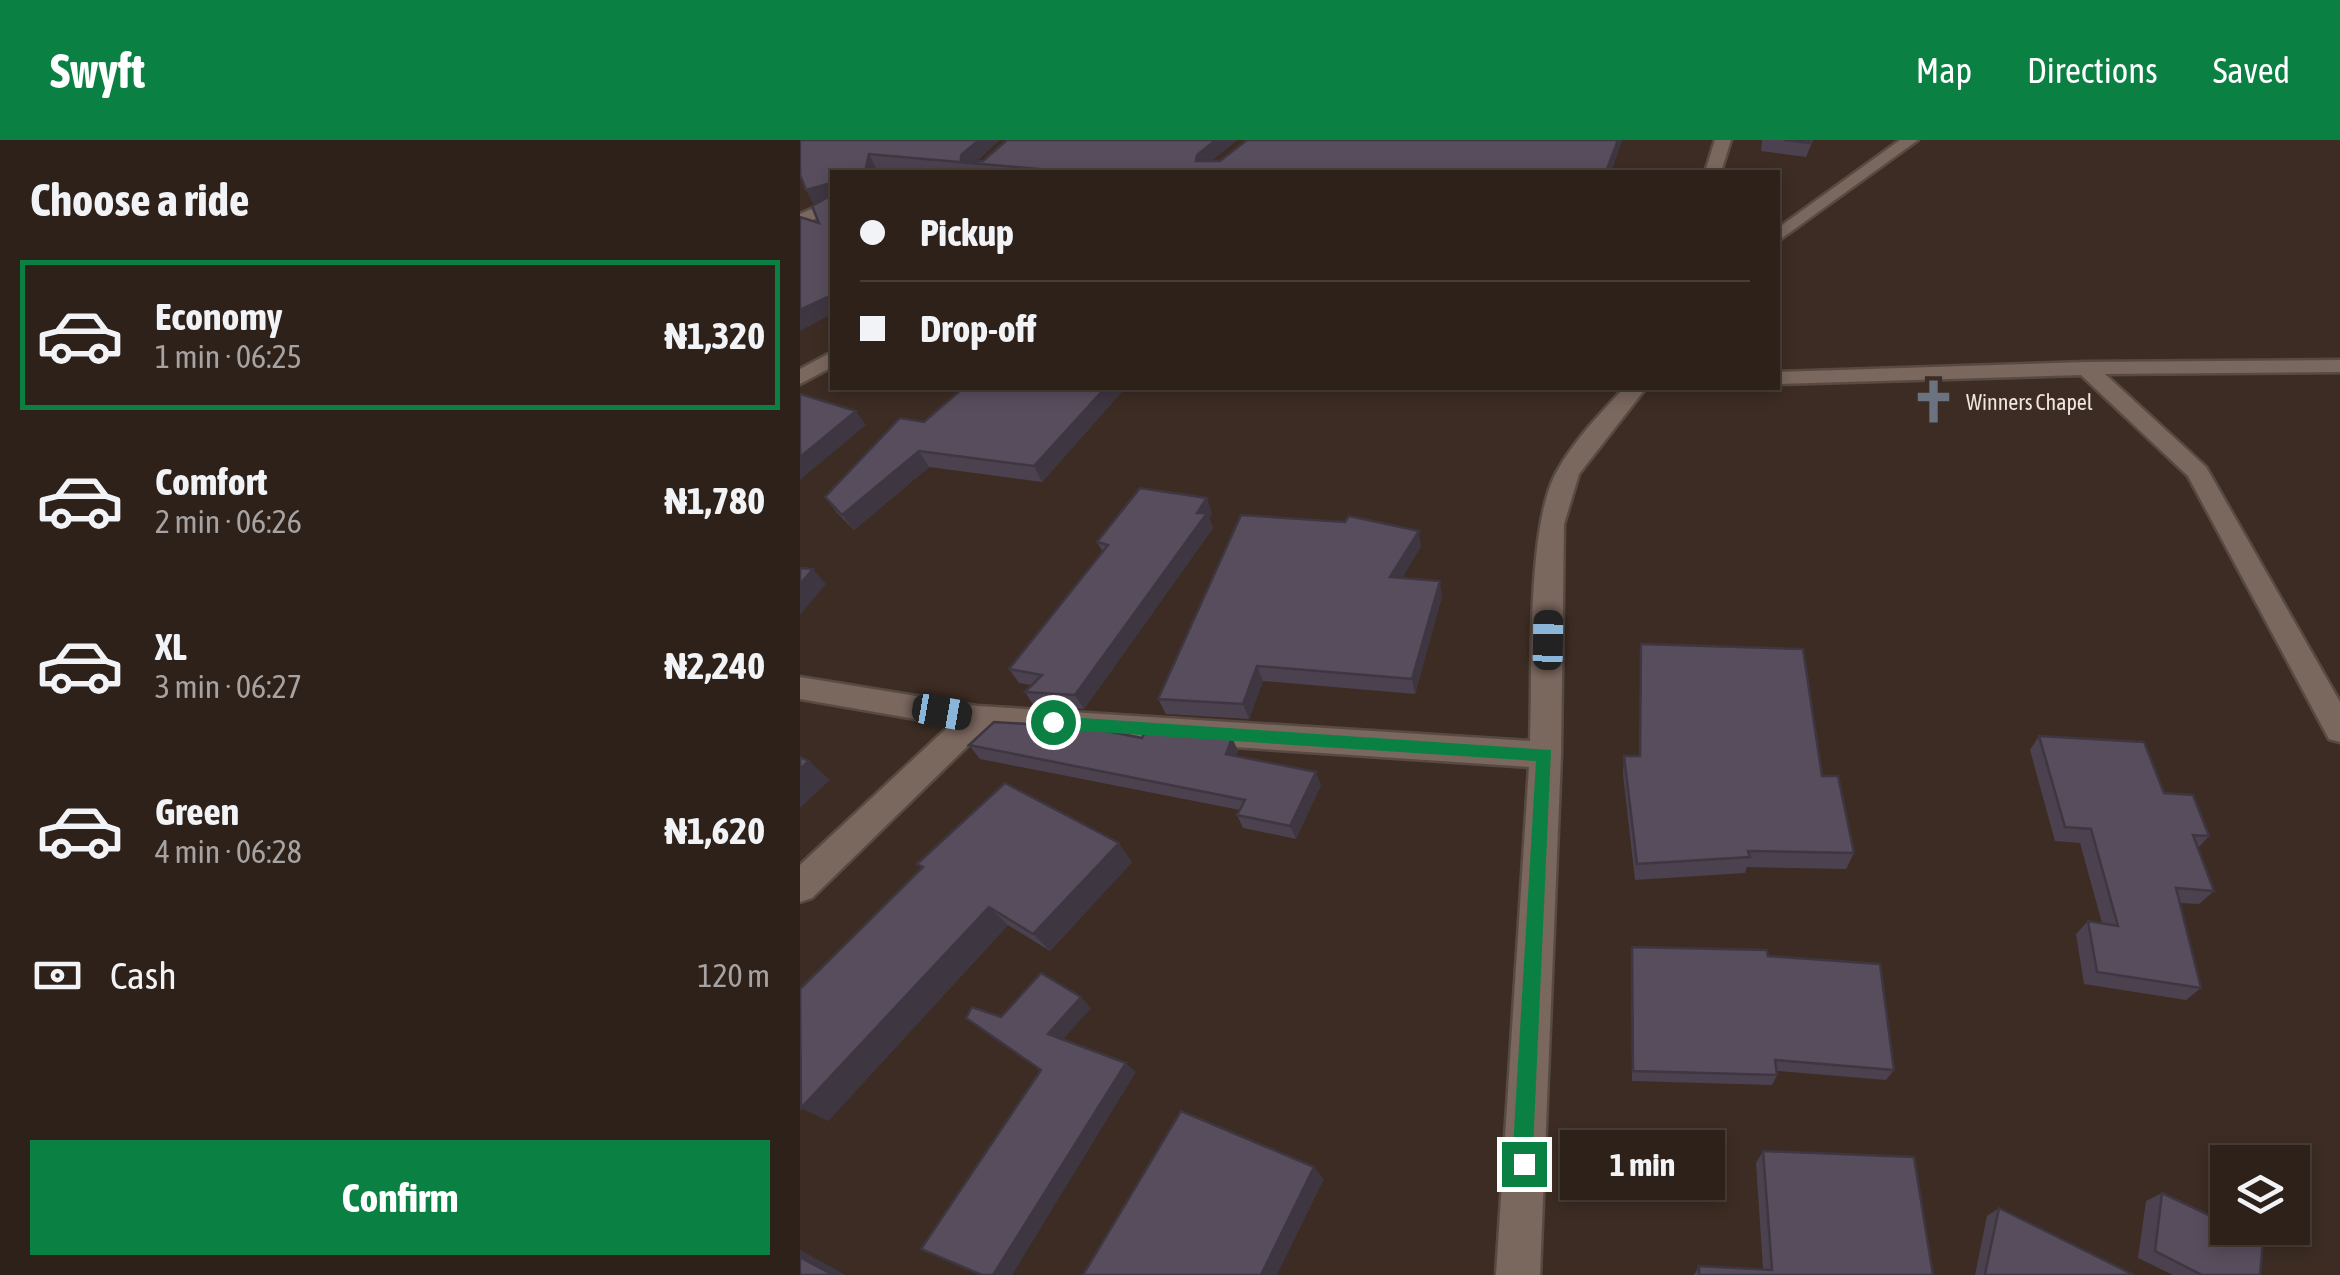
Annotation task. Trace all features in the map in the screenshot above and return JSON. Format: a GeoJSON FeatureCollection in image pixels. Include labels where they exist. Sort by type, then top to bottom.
{"type":"FeatureCollection","features":[{"type":"Feature","properties":{"kind":"street"},"geometry":{"type":"LineString","coordinates":[[1715,170],[1723,140]]}},
{"type":"Feature","properties":{"kind":"street"},"geometry":{"type":"LineString","coordinates":[[1780,235],[1910,140]]}},
{"type":"Feature","properties":{"kind":"street"},"geometry":{"type":"LineString","coordinates":[[800,221],[827,200]]}},
{"type":"Feature","properties":{"kind":"street"},"geometry":{"type":"LineString","coordinates":[[800,378],[830,359]]}},
{"type":"Feature","properties":{"kind":"street"},"geometry":{"type":"LineString","coordinates":[[1780,378],[2086,368],[2340,366]]}},
{"type":"Feature","properties":{"kind":"street"},"geometry":{"type":"LineString","coordinates":[[2086,368],[2198,472],[2340,730]]}},
{"type":"Feature","properties":{"kind":"street"},"geometry":{"type":"LineString","coordinates":[[1518,1275],[1545,755],[1552,524],[1567,474],[1632,390]]}},
{"type":"Feature","properties":{"kind":"street"},"geometry":{"type":"LineString","coordinates":[[800,688],[977,718],[1545,755]]}},
{"type":"Feature","properties":{"kind":"street"},"geometry":{"type":"LineString","coordinates":[[800,887],[977,718]]}},
{"type":"Feature","properties":{"kind":"building"},"geometry":{"type":"Polygon","coordinates":[[[800,140],[979,140],[961,155],[961,161],[983,161],[1007,140],[1216,140],[1197,155],[1196,161],[1220,161],[1247,140],[1618,140],[1607,170],[1049,170],[869,154],[865,170],[830,170],[830,296],[800,310],[800,217],[819,223],[812,206],[828,197],[827,184],[806,190],[800,175],[800,140]]]}},
{"type":"Feature","properties":{"kind":"building"},"geometry":{"type":"Polygon","coordinates":[[[961,390],[1103,390],[1034,466],[919,451],[842,515],[825,497],[900,418],[924,422],[961,390]]]}},
{"type":"Feature","properties":{"kind":"building"},"geometry":{"type":"Polygon","coordinates":[[[800,394],[856,411],[800,457],[800,394]]]}},
{"type":"Feature","properties":{"kind":"building"},"geometry":{"type":"Polygon","coordinates":[[[1140,488],[1207,498],[1197,513],[1207,513],[1075,695],[1025,692],[1042,675],[1009,669],[1108,545],[1097,542],[1140,488]]]}},
{"type":"Feature","properties":{"kind":"building"},"geometry":{"type":"Polygon","coordinates":[[[1241,515],[1345,522],[1349,516],[1419,531],[1390,577],[1440,581],[1412,679],[1257,666],[1243,704],[1158,699],[1241,515]]]}},
{"type":"Feature","properties":{"kind":"building"},"geometry":{"type":"Polygon","coordinates":[[[800,568],[813,569],[800,584],[800,568]]]}},
{"type":"Feature","properties":{"kind":"building"},"geometry":{"type":"Polygon","coordinates":[[[1641,644],[1803,649],[1822,776],[1838,776],[1854,853],[1748,851],[1750,857],[1637,864],[1624,756],[1640,756],[1641,644]]]}},
{"type":"Feature","properties":{"kind":"building"},"geometry":{"type":"Polygon","coordinates":[[[994,722],[1091,728],[1142,738],[1145,732],[1232,738],[1226,754],[1316,772],[1290,826],[1237,815],[1245,800],[969,745],[994,722]]]}},
{"type":"Feature","properties":{"kind":"building"},"geometry":{"type":"Polygon","coordinates":[[[2039,736],[2144,742],[2164,793],[2193,795],[2209,836],[2193,835],[2214,891],[2176,888],[2201,988],[2097,972],[2088,921],[2118,926],[2091,829],[2065,827],[2039,736]]]}},
{"type":"Feature","properties":{"kind":"building"},"geometry":{"type":"Polygon","coordinates":[[[1005,783],[1119,843],[1033,934],[989,907],[801,1108],[800,989],[923,867],[917,864],[1005,783]]]}},
{"type":"Feature","properties":{"kind":"building"},"geometry":{"type":"Polygon","coordinates":[[[1632,947],[1767,950],[1768,956],[1880,964],[1894,1070],[1775,1060],[1777,1075],[1633,1071],[1632,947]]]}},
{"type":"Feature","properties":{"kind":"building"},"geometry":{"type":"Polygon","coordinates":[[[1041,973],[1081,997],[1048,1034],[1126,1063],[993,1275],[982,1275],[921,1249],[1041,1070],[966,1018],[972,1007],[1001,1017],[1041,973]]]}},
{"type":"Feature","properties":{"kind":"building"},"geometry":{"type":"Polygon","coordinates":[[[1181,1111],[1314,1167],[1261,1275],[1083,1275],[1181,1111]]]}},
{"type":"Feature","properties":{"kind":"building"},"geometry":{"type":"Polygon","coordinates":[[[1763,1151],[1914,1157],[1933,1275],[1699,1275],[1699,1266],[1772,1270],[1763,1151]]]}},
{"type":"Feature","properties":{"kind":"building"},"geometry":{"type":"Polygon","coordinates":[[[2162,1193],[2210,1216],[2210,1245],[2263,1245],[2260,1275],[2202,1275],[2155,1251],[2162,1193]]]}},
{"type":"Feature","properties":{"kind":"building"},"geometry":{"type":"Polygon","coordinates":[[[1999,1208],[2134,1275],[1986,1275],[1999,1208]]]}},
{"type":"Feature","properties":{"kind":"building"},"geometry":{"type":"Polygon","coordinates":[[[800,1257],[833,1275],[800,1275],[800,1257]]]}},
{"type":"Feature","properties":{"kind":"place","name":"Winners Chapel"},"geometry":{"type":"Point","coordinates":[1933,402]}},
{"type":"Feature","properties":{"kind":"route"},"geometry":{"type":"LineString","coordinates":[[1053,722],[1545,755],[1524,1164]]}}]}
